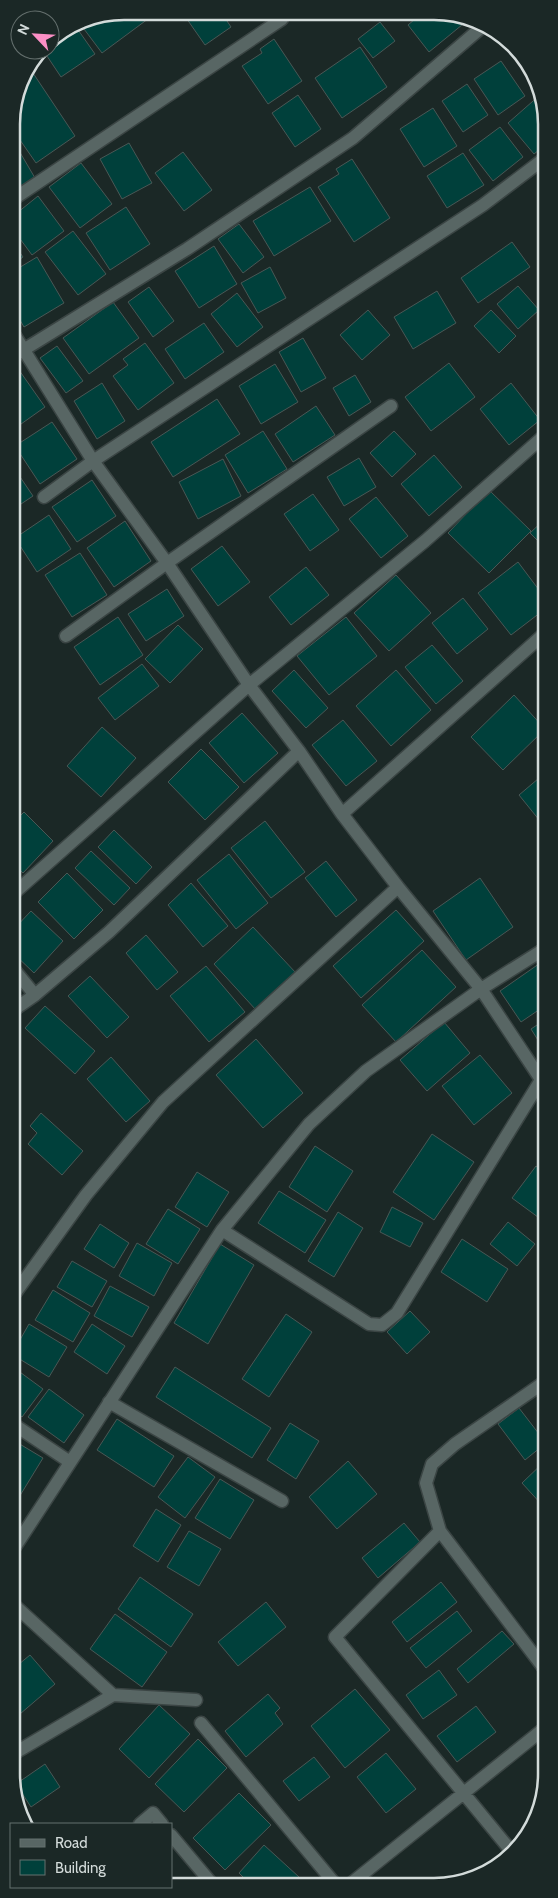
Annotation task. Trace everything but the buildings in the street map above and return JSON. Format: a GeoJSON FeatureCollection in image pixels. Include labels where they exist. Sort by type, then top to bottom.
{"type":"FeatureCollection","features":[{"type":"Feature","properties":{"kind":"street"},"geometry":{"type":"LineString","coordinates":[[20,195],[282,20]]}},
{"type":"Feature","properties":{"kind":"street"},"geometry":{"type":"LineString","coordinates":[[20,352],[187,250],[353,138],[478,30]]}},
{"type":"Feature","properties":{"kind":"street"},"geometry":{"type":"LineString","coordinates":[[44,497],[93,461],[483,205],[538,163]]}},
{"type":"Feature","properties":{"kind":"street"},"geometry":{"type":"LineString","coordinates":[[20,345],[93,461],[167,563],[249,685],[342,814],[398,887],[481,989],[538,1076]]}},
{"type":"Feature","properties":{"kind":"street"},"geometry":{"type":"LineString","coordinates":[[66,636],[391,406]]}},
{"type":"Feature","properties":{"kind":"street"},"geometry":{"type":"LineString","coordinates":[[20,888],[249,685],[425,541],[538,441]]}},
{"type":"Feature","properties":{"kind":"street"},"geometry":{"type":"LineString","coordinates":[[342,814],[538,639]]}},
{"type":"Feature","properties":{"kind":"street"},"geometry":{"type":"LineString","coordinates":[[20,1005],[35,995],[108,932],[298,751]]}},
{"type":"Feature","properties":{"kind":"street"},"geometry":{"type":"LineString","coordinates":[[20,1286],[86,1195],[163,1102],[398,887]]}},
{"type":"Feature","properties":{"kind":"street"},"geometry":{"type":"LineString","coordinates":[[20,1539],[222,1230],[309,1124],[366,1071],[481,989],[538,953]]}},
{"type":"Feature","properties":{"kind":"street"},"geometry":{"type":"LineString","coordinates":[[20,977],[35,995]]}},
{"type":"Feature","properties":{"kind":"street"},"geometry":{"type":"LineString","coordinates":[[222,1230],[369,1324],[382,1324],[397,1314],[538,1092]]}},
{"type":"Feature","properties":{"kind":"street"},"geometry":{"type":"LineString","coordinates":[[538,1387],[455,1444],[432,1464],[426,1483],[440,1531],[538,1661]]}},
{"type":"Feature","properties":{"kind":"street"},"geometry":{"type":"LineString","coordinates":[[108,1402],[282,1501]]}},
{"type":"Feature","properties":{"kind":"street"},"geometry":{"type":"LineString","coordinates":[[20,1429],[70,1462]]}},
{"type":"Feature","properties":{"kind":"street"},"geometry":{"type":"LineString","coordinates":[[440,1531],[335,1637],[508,1847]]}},
{"type":"Feature","properties":{"kind":"street"},"geometry":{"type":"LineString","coordinates":[[20,1610],[113,1695]]}},
{"type":"Feature","properties":{"kind":"street"},"geometry":{"type":"LineString","coordinates":[[20,1750],[113,1695],[196,1700]]}},
{"type":"Feature","properties":{"kind":"street"},"geometry":{"type":"LineString","coordinates":[[201,1723],[330,1878]]}},
{"type":"Feature","properties":{"kind":"street"},"geometry":{"type":"LineString","coordinates":[[362,1878],[538,1734]]}},
{"type":"Feature","properties":{"kind":"street"},"geometry":{"type":"LineString","coordinates":[[141,1823],[152,1812],[161,1823]]}},
{"type":"Feature","properties":{"kind":"street"},"geometry":{"type":"LineString","coordinates":[[172,1836],[207,1878]]}}]}
